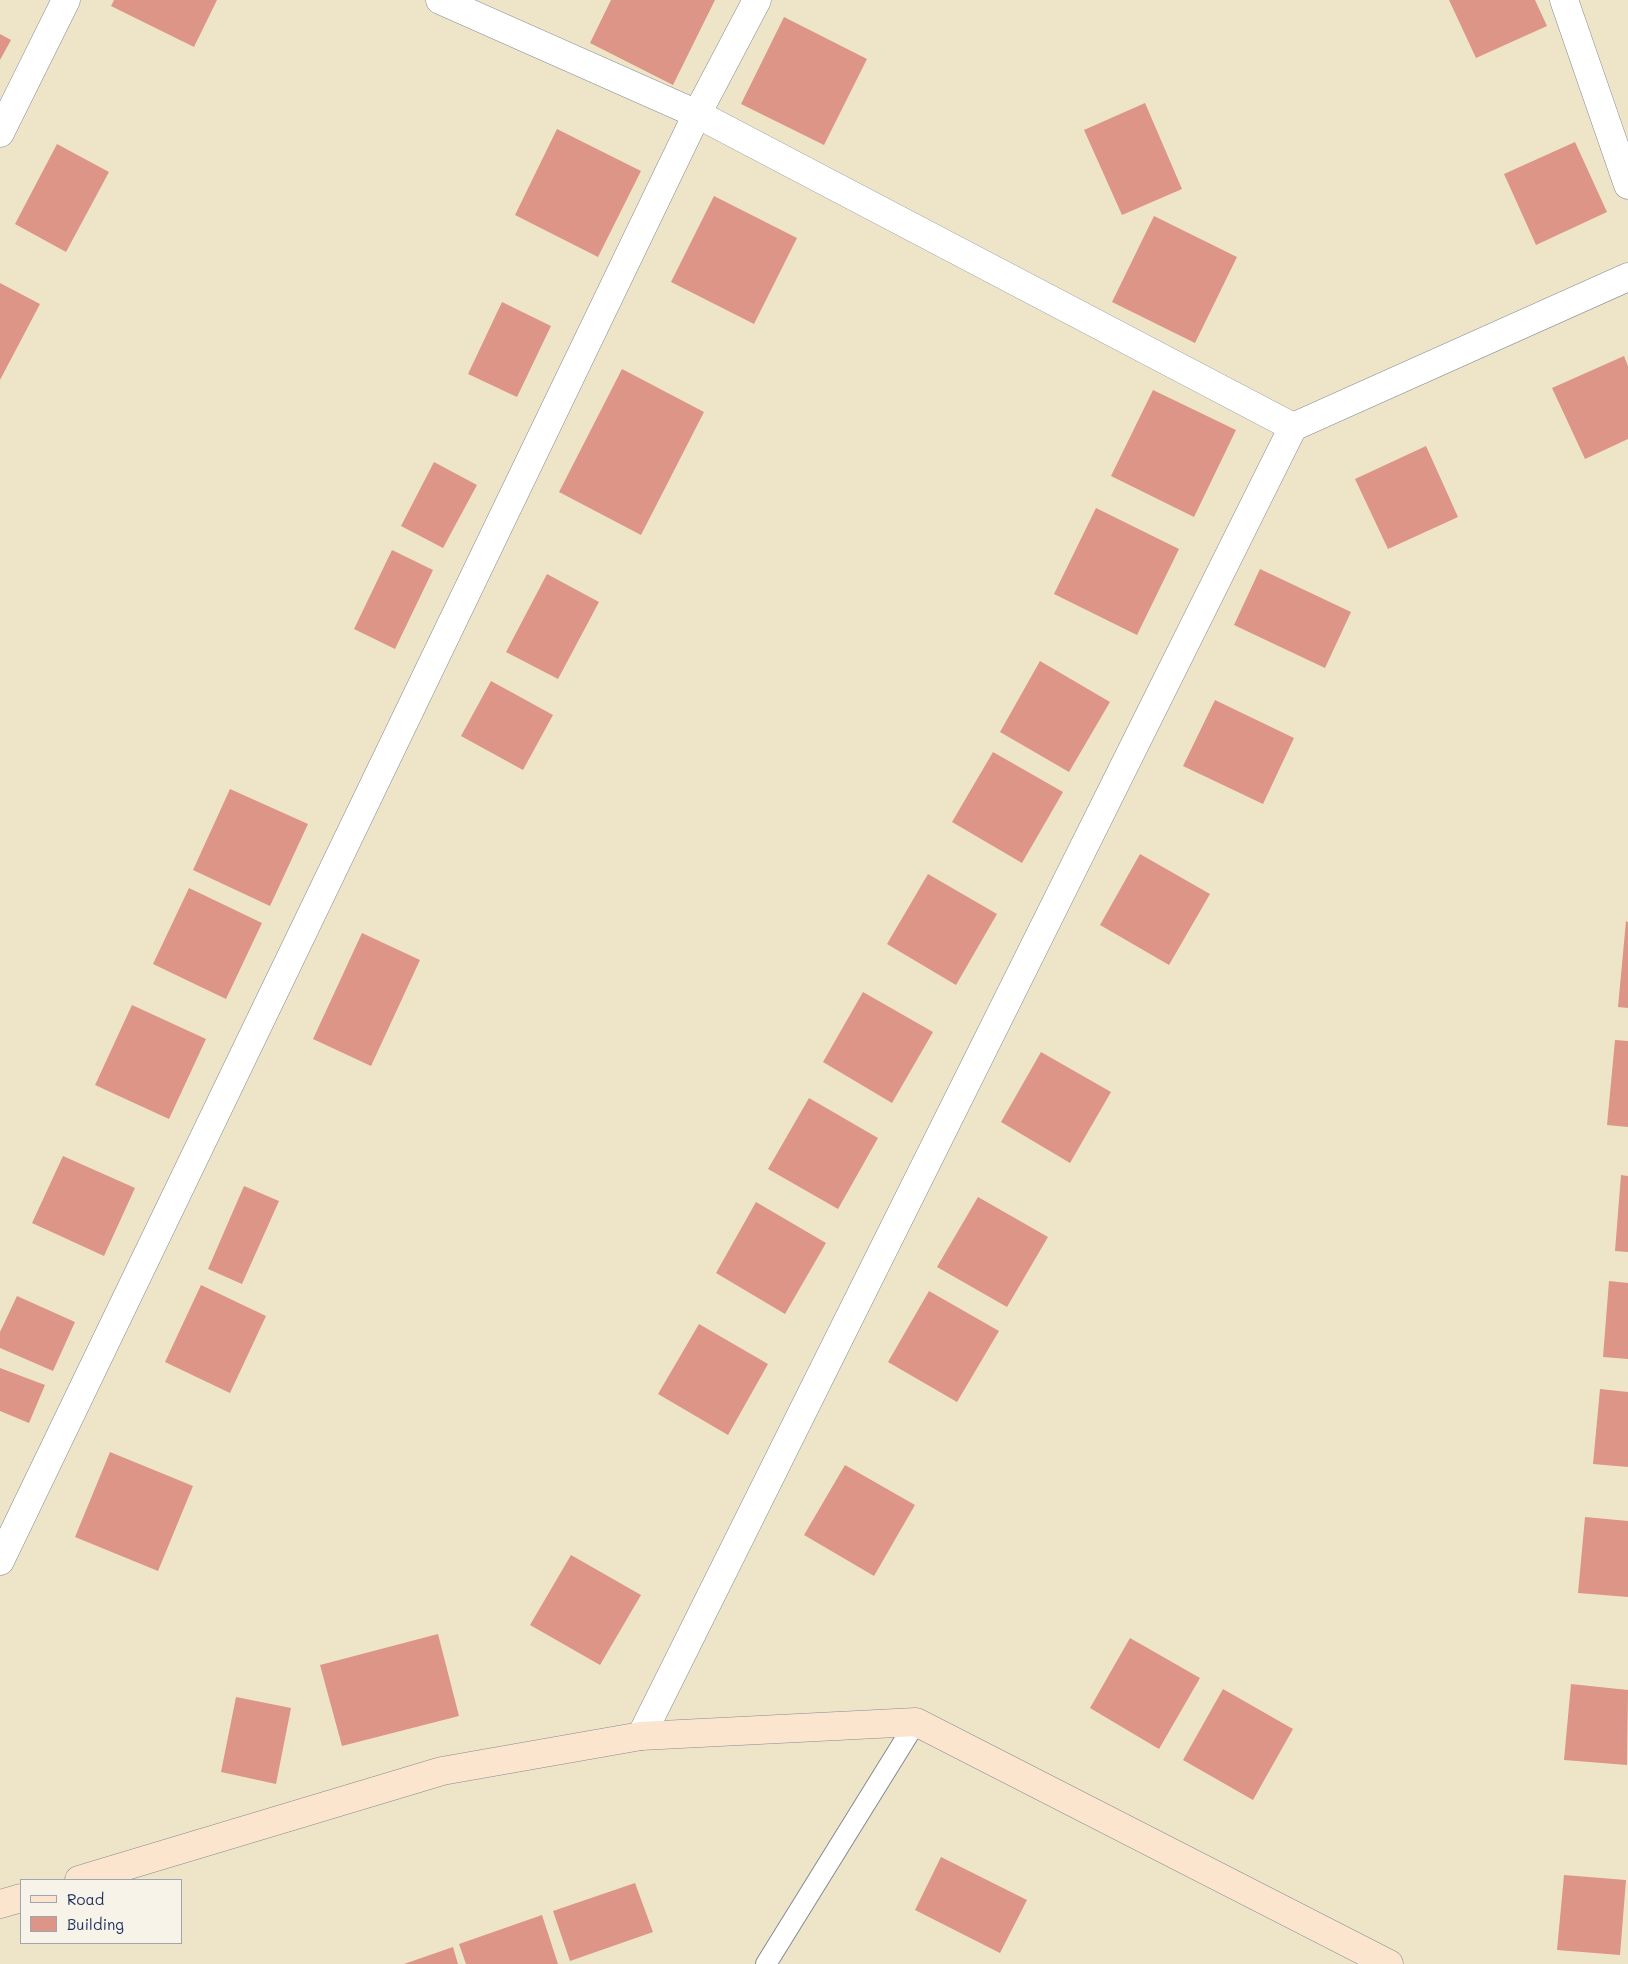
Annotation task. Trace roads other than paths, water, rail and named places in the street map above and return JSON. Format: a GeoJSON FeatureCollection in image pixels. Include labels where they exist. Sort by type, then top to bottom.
{"type":"FeatureCollection","features":[{"type":"Feature","properties":{"kind":"street"},"geometry":{"type":"LineString","coordinates":[[0,133],[66,0]]}},
{"type":"Feature","properties":{"kind":"street"},"geometry":{"type":"LineString","coordinates":[[440,0],[697,114],[1293,427]]}},
{"type":"Feature","properties":{"kind":"street"},"geometry":{"type":"LineString","coordinates":[[0,1561],[697,114],[757,0]]}},
{"type":"Feature","properties":{"kind":"street"},"geometry":{"type":"LineString","coordinates":[[1564,0],[1628,185]]}},
{"type":"Feature","properties":{"kind":"street"},"geometry":{"type":"LineString","coordinates":[[641,1736],[1293,427],[1628,277]]}},
{"type":"Feature","properties":{"kind":"street"},"geometry":{"type":"LineString","coordinates":[[82,1879],[442,1770],[641,1736],[916,1722],[1388,1964]]}},
{"type":"Feature","properties":{"kind":"street"},"geometry":{"type":"LineString","coordinates":[[0,1904],[20,1898]]}},
{"type":"Feature","properties":{"kind":"lane"},"geometry":{"type":"LineString","coordinates":[[766,1964],[916,1722]]}}]}
